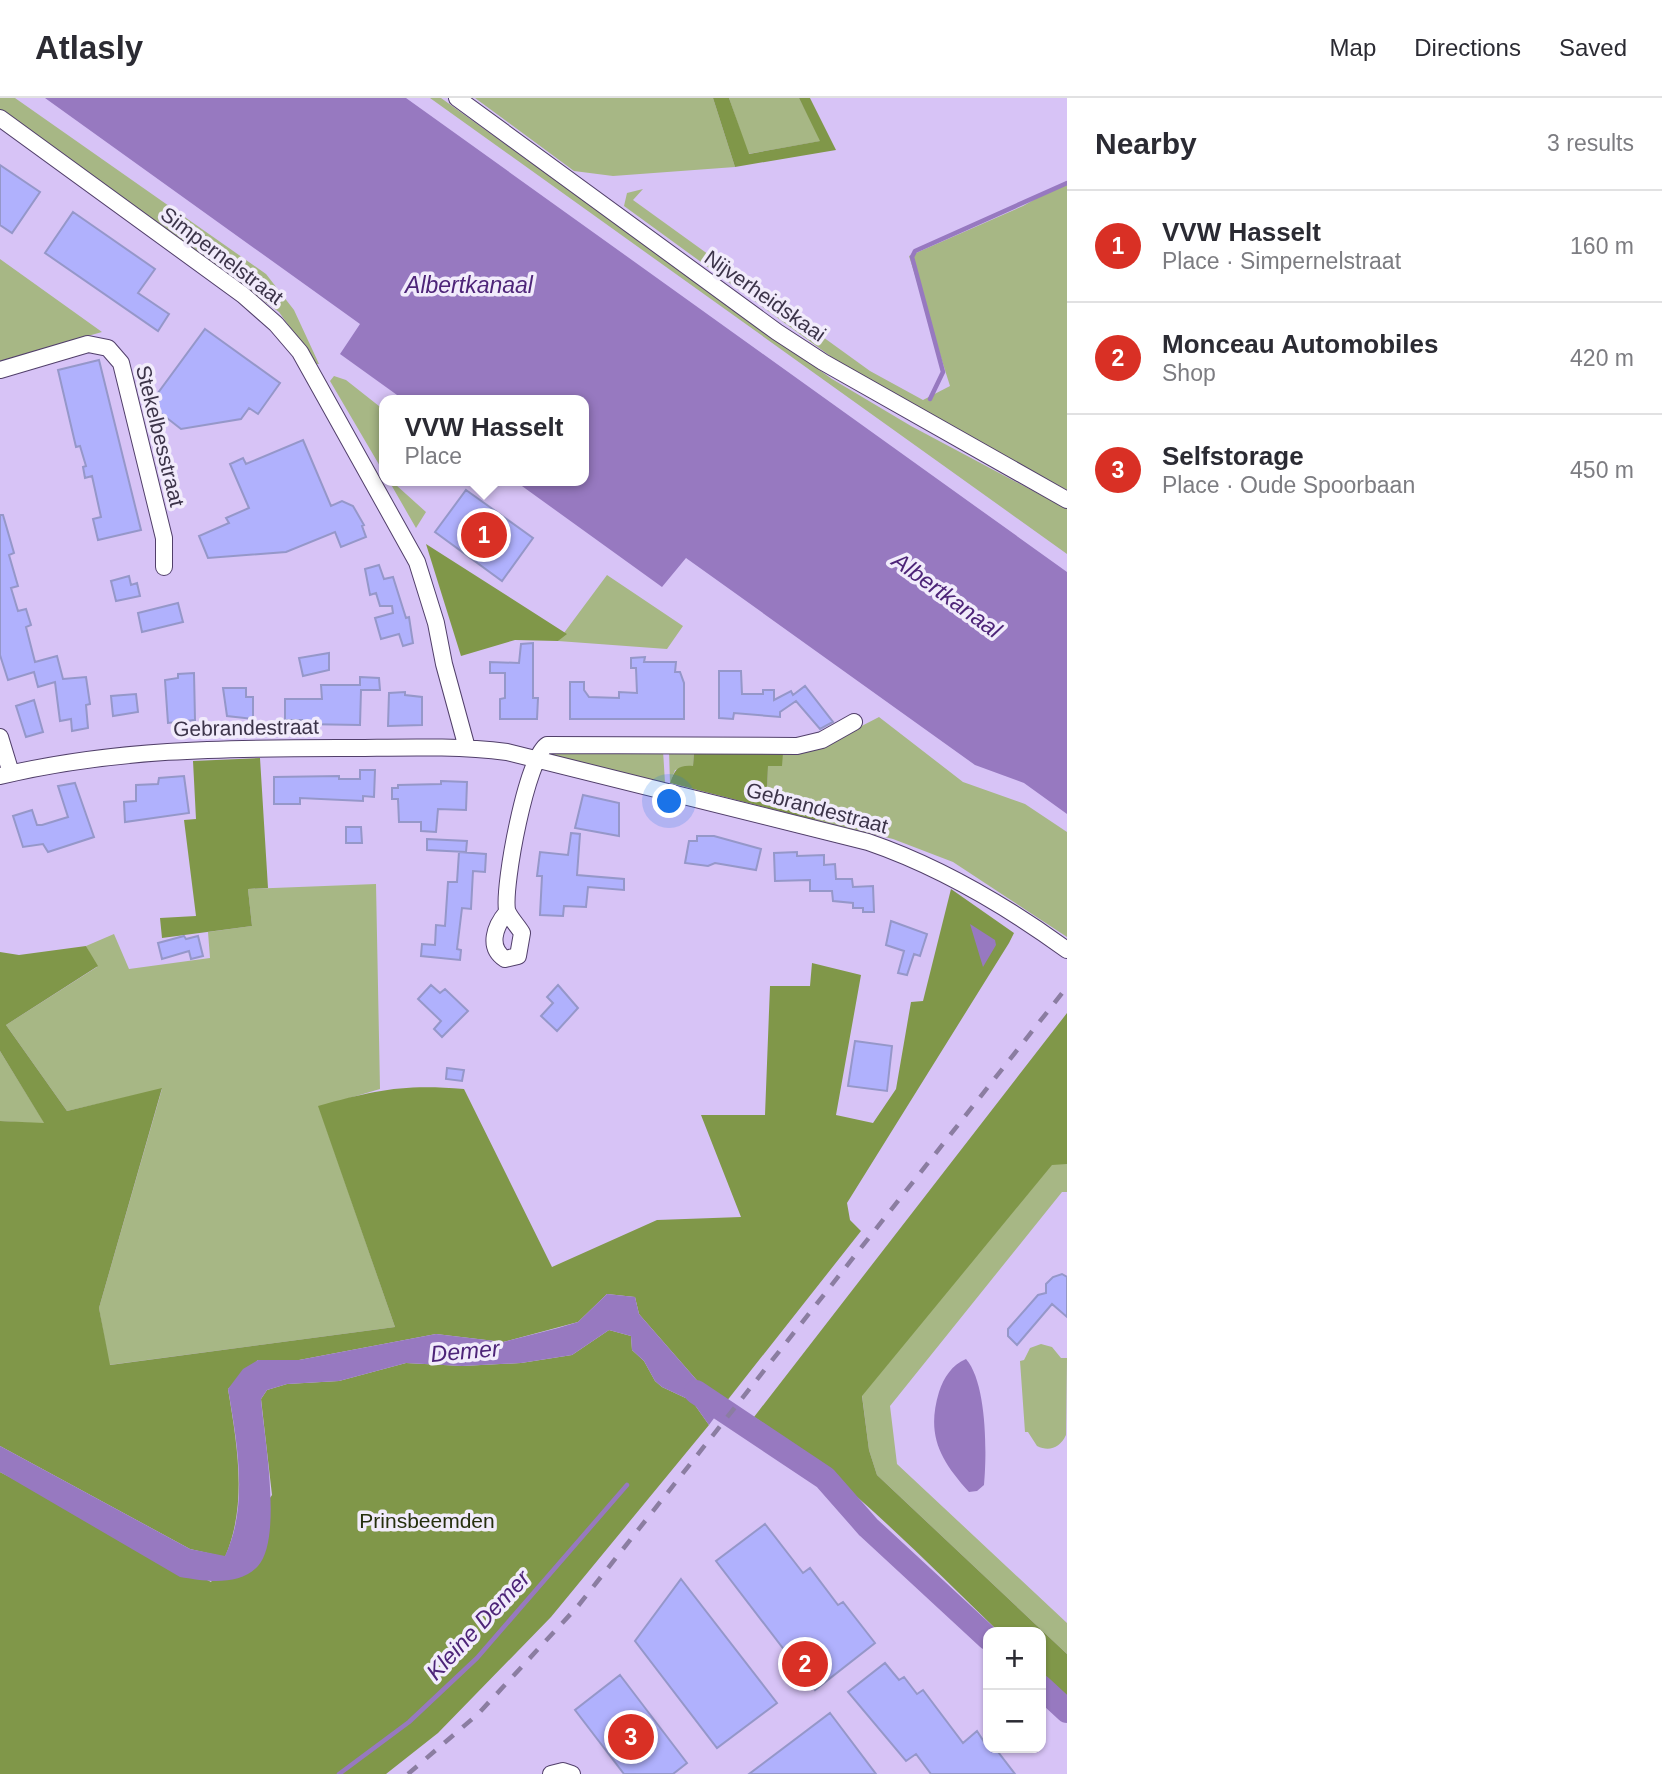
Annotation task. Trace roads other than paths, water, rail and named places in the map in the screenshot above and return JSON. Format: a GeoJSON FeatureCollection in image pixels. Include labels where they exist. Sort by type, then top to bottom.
{"type":"FeatureCollection","features":[{"type":"Feature","properties":{"kind":"street","name":"Nijverheidskaai"},"geometry":{"type":"LineString","coordinates":[[457,98],[777,332],[823,362],[1067,500]]}},
{"type":"Feature","properties":{"kind":"street","name":"Simpernelstraat"},"geometry":{"type":"LineString","coordinates":[[0,118],[243,295],[276,324],[300,352],[417,562],[436,623],[444,664],[467,748]]}},
{"type":"Feature","properties":{"kind":"street","name":"Stekelbesstraat"},"geometry":{"type":"LineString","coordinates":[[0,370],[88,344],[108,348],[121,363],[164,538],[164,567]]}},
{"type":"Feature","properties":{"kind":"street","name":"Gebrandestraat"},"geometry":{"type":"LineString","coordinates":[[535,759],[547,745],[797,746],[822,740],[854,722]]}},
{"type":"Feature","properties":{"kind":"street"},"geometry":{"type":"LineString","coordinates":[[0,737],[5,774]]}},
{"type":"Feature","properties":{"kind":"street","name":"Gebrandestraat"},"geometry":{"type":"LineString","coordinates":[[5,774],[124,753],[219,748],[467,748],[535,759],[868,842],[908,856],[991,898],[1067,950]]}},
{"type":"Feature","properties":{"kind":"street"},"geometry":{"type":"LineString","coordinates":[[507,912],[513,843],[535,759]]}},
{"type":"Feature","properties":{"kind":"street"},"geometry":{"type":"LineString","coordinates":[[551,1774],[563,1770],[572,1774]]}},
{"type":"Feature","properties":{"kind":"water","name":"Albertkanaal"},"geometry":{"type":"Polygon","coordinates":[[[45,98],[406,98],[1067,572],[1067,814],[1024,783],[975,765],[686,558],[662,587],[522,486],[589,486],[589,395],[397,395],[340,354],[360,324],[45,98]]]}},
{"type":"Feature","properties":{"kind":"water"},"geometry":{"type":"Polygon","coordinates":[[[970,924],[995,940],[996,945],[983,967],[970,924]]]}},
{"type":"Feature","properties":{"kind":"water"},"geometry":{"type":"Polygon","coordinates":[[[607,1294],[635,1297],[639,1314],[701,1385],[726,1402],[709,1425],[692,1401],[655,1381],[644,1361],[632,1350],[631,1336],[609,1330],[572,1355],[521,1363],[462,1366],[406,1363],[339,1381],[287,1384],[267,1390],[261,1399],[270,1486],[269,1533],[265,1552],[258,1566],[250,1573],[231,1580],[180,1577],[0,1472],[0,1446],[190,1549],[225,1556],[237,1516],[239,1495],[235,1430],[228,1389],[243,1369],[258,1360],[299,1360],[436,1334],[503,1342],[578,1322],[607,1294]]]}},
{"type":"Feature","properties":{"kind":"water"},"geometry":{"type":"Polygon","coordinates":[[[966,1359],[978,1384],[985,1437],[984,1485],[977,1491],[969,1492],[943,1458],[935,1434],[934,1421],[943,1381],[953,1368],[966,1359]]]}},
{"type":"Feature","properties":{"kind":"waterway"},"geometry":{"type":"LineString","coordinates":[[930,399],[943,372],[912,257],[915,251],[1067,183]]}},
{"type":"Feature","properties":{"kind":"waterway","name":"Demer"},"geometry":{"type":"LineString","coordinates":[[696,1392],[825,1478],[868,1527],[983,1633]]}},
{"type":"Feature","properties":{"kind":"waterway","name":"Kleine Demer"},"geometry":{"type":"LineString","coordinates":[[339,1774],[409,1722],[477,1658],[627,1485]]}},
{"type":"Feature","properties":{"kind":"waterway","name":"Demer"},"geometry":{"type":"LineString","coordinates":[[1044,1690],[1067,1711]]}},
{"type":"Feature","properties":{"kind":"railway"},"geometry":{"type":"LineString","coordinates":[[408,1774],[478,1714],[578,1606],[1067,987]]}},
{"type":"Feature","properties":{"kind":"place","name":"VVW Hasselt"},"geometry":{"type":"Point","coordinates":[484,535]}},
{"type":"Feature","properties":{"kind":"place","name":"Monceau Automobiles"},"geometry":{"type":"Point","coordinates":[805,1664]}},
{"type":"Feature","properties":{"kind":"place","name":"Selfstorage"},"geometry":{"type":"Point","coordinates":[631,1737]}},
{"type":"Feature","properties":{"kind":"park label","name":"Prinsbeemden"},"geometry":{"type":"Point","coordinates":[427,1521]}}]}
